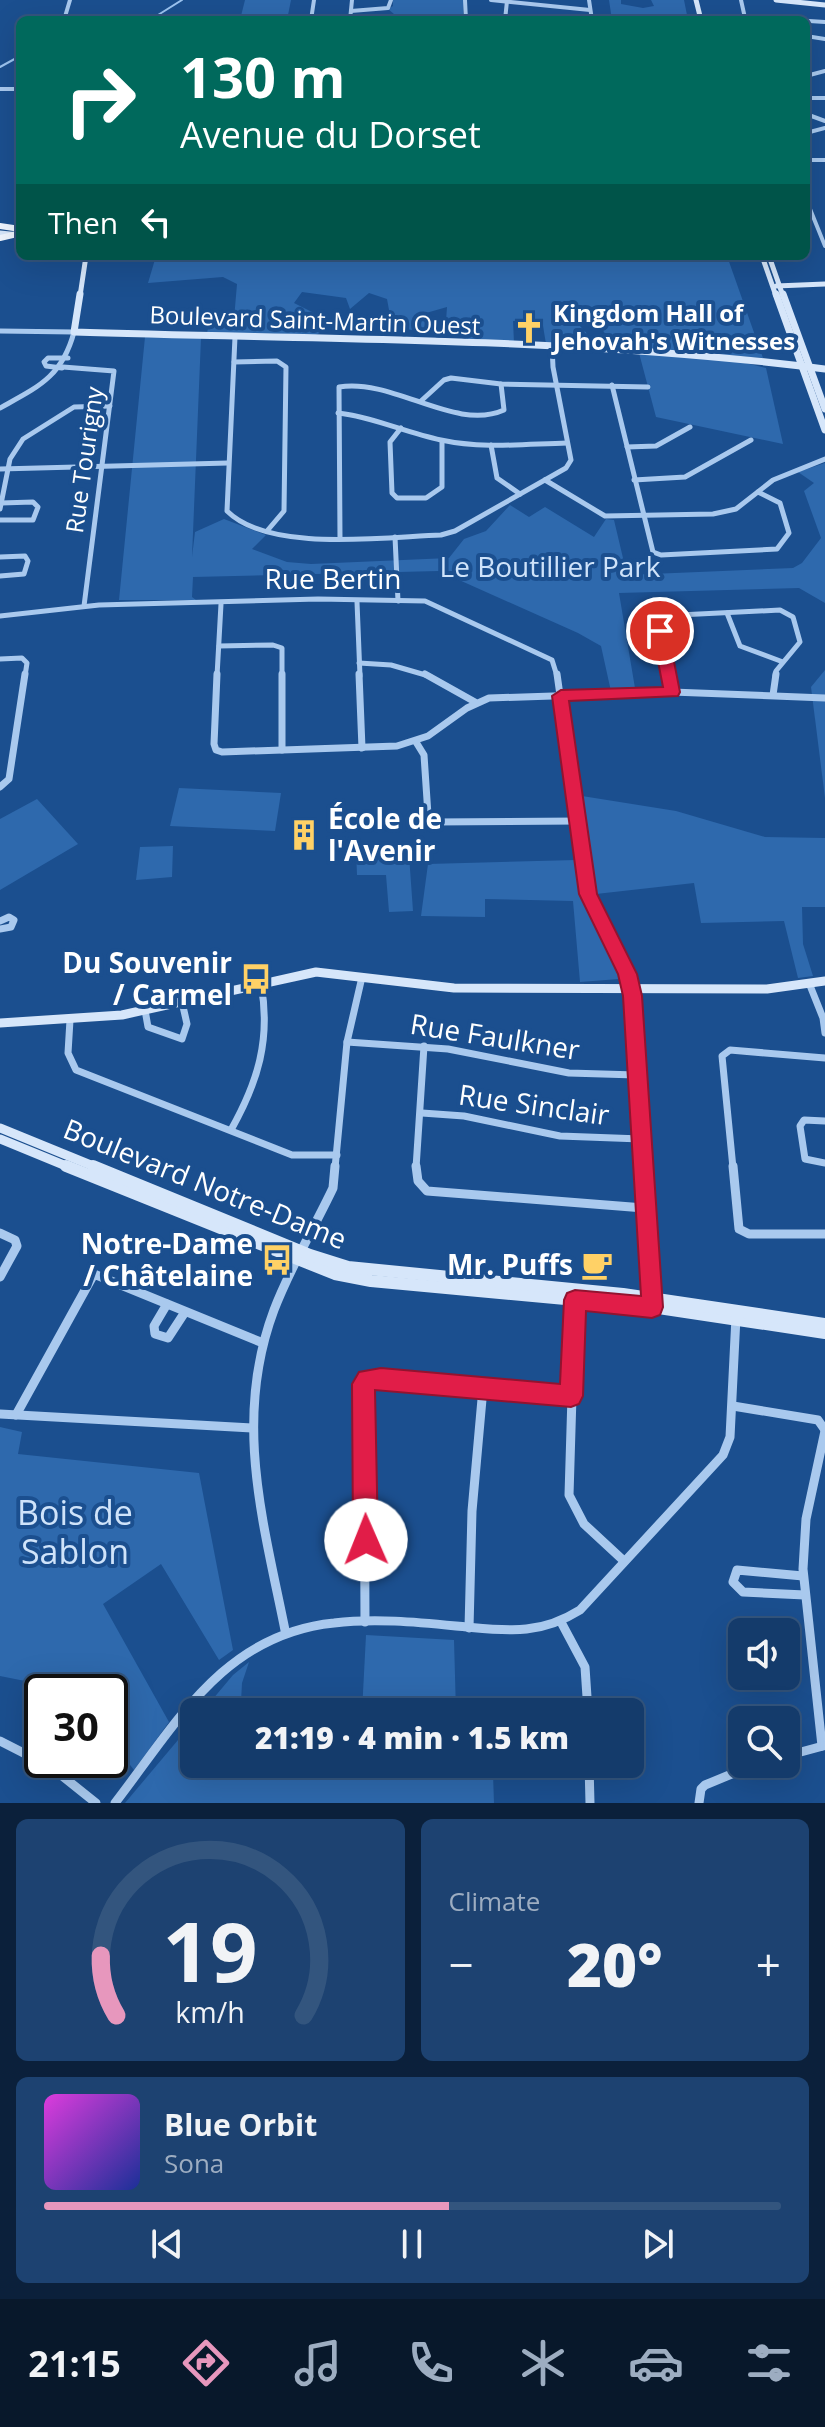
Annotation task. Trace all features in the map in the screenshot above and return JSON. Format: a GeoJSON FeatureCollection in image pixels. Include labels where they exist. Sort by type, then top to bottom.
{"type":"FeatureCollection","features":[{"type":"Feature","properties":{"kind":"street"},"geometry":{"type":"LineString","coordinates":[[350,16],[352,0]]}},
{"type":"Feature","properties":{"kind":"street"},"geometry":{"type":"LineString","coordinates":[[351,11],[388,8],[391,0]]}},
{"type":"Feature","properties":{"kind":"street"},"geometry":{"type":"LineString","coordinates":[[491,0],[590,10]]}},
{"type":"Feature","properties":{"kind":"street"},"geometry":{"type":"LineString","coordinates":[[589,0],[591,16]]}},
{"type":"Feature","properties":{"kind":"street"},"geometry":{"type":"LineString","coordinates":[[776,0],[825,5]]}},
{"type":"Feature","properties":{"kind":"street"},"geometry":{"type":"LineString","coordinates":[[810,209],[825,246]]}},
{"type":"Feature","properties":{"kind":"street"},"geometry":{"type":"LineString","coordinates":[[0,407],[47,381],[68,358],[85,260]]}},
{"type":"Feature","properties":{"kind":"street"},"geometry":{"type":"LineString","coordinates":[[764,260],[777,286]]}},
{"type":"Feature","properties":{"kind":"street"},"geometry":{"type":"LineString","coordinates":[[770,260],[807,368],[825,409]]}},
{"type":"Feature","properties":{"kind":"street"},"geometry":{"type":"LineString","coordinates":[[777,286],[825,284]]}},
{"type":"Feature","properties":{"kind":"street","name":"Boulevard Saint-Martin Ouest"},"geometry":{"type":"LineString","coordinates":[[0,331],[552,346],[724,357],[825,371]]}},
{"type":"Feature","properties":{"kind":"street"},"geometry":{"type":"LineString","coordinates":[[235,337],[228,514],[267,531],[301,540],[452,533],[569,465],[552,346]]}},
{"type":"Feature","properties":{"kind":"street"},"geometry":{"type":"LineString","coordinates":[[62,367],[46,366],[44,361],[48,358],[68,358]]}},
{"type":"Feature","properties":{"kind":"street"},"geometry":{"type":"LineString","coordinates":[[234,362],[279,361],[286,367],[284,509],[267,531]]}},
{"type":"Feature","properties":{"kind":"street","name":"Rue Tourigny"},"geometry":{"type":"LineString","coordinates":[[62,367],[114,370],[84,606]]}},
{"type":"Feature","properties":{"kind":"street"},"geometry":{"type":"LineString","coordinates":[[807,368],[825,430]]}},
{"type":"Feature","properties":{"kind":"street"},"geometry":{"type":"LineString","coordinates":[[421,401],[450,378],[501,384],[648,387]]}},
{"type":"Feature","properties":{"kind":"street"},"geometry":{"type":"LineString","coordinates":[[340,538],[337,391],[344,385],[383,389],[462,413],[498,415],[504,410],[501,384]]}},
{"type":"Feature","properties":{"kind":"street"},"geometry":{"type":"LineString","coordinates":[[612,385],[651,549],[656,554],[774,550],[789,535],[784,512],[780,503],[758,492]]}},
{"type":"Feature","properties":{"kind":"street"},"geometry":{"type":"LineString","coordinates":[[0,520],[33,520],[38,507],[33,502],[0,506],[4,469],[17,447],[41,426],[76,406],[110,406]]}},
{"type":"Feature","properties":{"kind":"street"},"geometry":{"type":"LineString","coordinates":[[338,413],[364,415],[442,441],[491,445],[567,443]]}},
{"type":"Feature","properties":{"kind":"street"},"geometry":{"type":"LineString","coordinates":[[627,447],[657,445],[690,427]]}},
{"type":"Feature","properties":{"kind":"street"},"geometry":{"type":"LineString","coordinates":[[401,428],[390,442],[392,493],[397,498],[426,498],[442,487],[442,441]]}},
{"type":"Feature","properties":{"kind":"street"},"geometry":{"type":"LineString","coordinates":[[634,480],[685,477],[751,440]]}},
{"type":"Feature","properties":{"kind":"street"},"geometry":{"type":"LineString","coordinates":[[491,445],[497,478],[520,494]]}},
{"type":"Feature","properties":{"kind":"street"},"geometry":{"type":"LineString","coordinates":[[545,480],[601,515],[643,517],[727,513],[742,506],[784,474],[825,459]]}},
{"type":"Feature","properties":{"kind":"street"},"geometry":{"type":"LineString","coordinates":[[4,469],[228,463]]}},
{"type":"Feature","properties":{"kind":"street"},"geometry":{"type":"LineString","coordinates":[[395,537],[398,601]]}},
{"type":"Feature","properties":{"kind":"street"},"geometry":{"type":"LineString","coordinates":[[0,557],[25,556],[28,561],[24,574],[0,576]]}},
{"type":"Feature","properties":{"kind":"street","name":"Rue Bertin"},"geometry":{"type":"LineString","coordinates":[[0,616],[84,606],[318,599],[431,602],[546,655],[556,667],[589,898],[631,988]]}},
{"type":"Feature","properties":{"kind":"street"},"geometry":{"type":"LineString","coordinates":[[357,602],[362,748]]}},
{"type":"Feature","properties":{"kind":"street"},"geometry":{"type":"LineString","coordinates":[[221,604],[216,750],[226,752],[362,748],[416,742],[475,702],[489,698],[672,692],[825,698]]}},
{"type":"Feature","properties":{"kind":"street"},"geometry":{"type":"LineString","coordinates":[[672,692],[658,617],[780,610],[792,615],[800,642],[774,677],[773,695]]}},
{"type":"Feature","properties":{"kind":"street"},"geometry":{"type":"LineString","coordinates":[[727,613],[740,646],[783,662]]}},
{"type":"Feature","properties":{"kind":"street"},"geometry":{"type":"LineString","coordinates":[[219,646],[273,645],[282,648],[282,750]]}},
{"type":"Feature","properties":{"kind":"street"},"geometry":{"type":"LineString","coordinates":[[0,659],[22,658],[27,665],[9,779],[0,787]]}},
{"type":"Feature","properties":{"kind":"street"},"geometry":{"type":"LineString","coordinates":[[359,663],[385,663],[412,668],[433,676],[475,702]]}},
{"type":"Feature","properties":{"kind":"street"},"geometry":{"type":"LineString","coordinates":[[416,742],[424,755],[428,815],[432,822],[579,821]]}},
{"type":"Feature","properties":{"kind":"street"},"geometry":{"type":"LineString","coordinates":[[0,921],[9,917],[14,920],[11,927],[0,929]]}},
{"type":"Feature","properties":{"kind":"street"},"geometry":{"type":"LineString","coordinates":[[0,1023],[70,1020],[145,1010],[314,972],[449,988],[767,989],[825,981]]}},
{"type":"Feature","properties":{"kind":"street"},"geometry":{"type":"LineString","coordinates":[[285,1630],[256,1485],[252,1428],[263,1343],[278,1299],[331,1194],[347,1042],[362,977]]}},
{"type":"Feature","properties":{"kind":"street"},"geometry":{"type":"LineString","coordinates":[[809,983],[823,1018],[825,1033]]}},
{"type":"Feature","properties":{"kind":"street"},"geometry":{"type":"LineString","coordinates":[[231,1130],[254,1090],[260,1069],[267,1021],[261,984]]}},
{"type":"Feature","properties":{"kind":"street"},"geometry":{"type":"LineString","coordinates":[[631,988],[652,1303]]}},
{"type":"Feature","properties":{"kind":"street"},"geometry":{"type":"LineString","coordinates":[[145,1010],[148,1027],[182,1039],[187,1024],[182,1002]]}},
{"type":"Feature","properties":{"kind":"street"},"geometry":{"type":"LineString","coordinates":[[70,1020],[69,1063],[76,1070],[292,1155],[337,1155]]}},
{"type":"Feature","properties":{"kind":"street","name":"Rue Faulkner"},"geometry":{"type":"LineString","coordinates":[[347,1042],[424,1046],[569,1073],[636,1075]]}},
{"type":"Feature","properties":{"kind":"street"},"geometry":{"type":"LineString","coordinates":[[424,1046],[422,1113],[416,1165],[418,1181],[427,1191],[644,1208]]}},
{"type":"Feature","properties":{"kind":"street"},"geometry":{"type":"LineString","coordinates":[[825,1058],[730,1050],[722,1056],[740,1230],[749,1234],[825,1234]]}},
{"type":"Feature","properties":{"kind":"street","name":"Rue Sinclair"},"geometry":{"type":"LineString","coordinates":[[422,1113],[464,1116],[560,1136],[641,1139]]}},
{"type":"Feature","properties":{"kind":"street"},"geometry":{"type":"LineString","coordinates":[[825,1121],[804,1120],[800,1126],[805,1159],[825,1163]]}},
{"type":"Feature","properties":{"kind":"street","name":"Boulevard Notre-Dame"},"geometry":{"type":"LineString","coordinates":[[0,1128],[335,1274],[371,1281],[575,1295],[825,1324]]}},
{"type":"Feature","properties":{"kind":"street","name":"Boulevard Notre-Dame"},"geometry":{"type":"LineString","coordinates":[[0,1139],[299,1256]]}},
{"type":"Feature","properties":{"kind":"street"},"geometry":{"type":"LineString","coordinates":[[0,1233],[15,1240],[17,1246],[0,1277]]}},
{"type":"Feature","properties":{"kind":"street"},"geometry":{"type":"LineString","coordinates":[[16,1415],[94,1274],[263,1343]]}},
{"type":"Feature","properties":{"kind":"street"},"geometry":{"type":"LineString","coordinates":[[575,1295],[569,1495],[584,1524],[624,1561]]}},
{"type":"Feature","properties":{"kind":"street"},"geometry":{"type":"LineString","coordinates":[[167,1304],[154,1326],[155,1334],[161,1338],[168,1338],[173,1333],[185,1312]]}},
{"type":"Feature","properties":{"kind":"street"},"geometry":{"type":"LineString","coordinates":[[115,1803],[222,1670],[248,1649],[285,1630],[313,1624],[365,1622],[533,1631],[561,1622],[580,1610],[723,1455],[730,1437],[733,1406],[736,1315]]}},
{"type":"Feature","properties":{"kind":"street","name":"Boulevard Notre-Dame"},"geometry":{"type":"LineString","coordinates":[[736,1315],[825,1333]]}},
{"type":"Feature","properties":{"kind":"street"},"geometry":{"type":"LineString","coordinates":[[365,1622],[364,1384],[367,1380],[571,1396]]}},
{"type":"Feature","properties":{"kind":"street"},"geometry":{"type":"LineString","coordinates":[[469,1628],[472,1511],[483,1388]]}},
{"type":"Feature","properties":{"kind":"street"},"geometry":{"type":"LineString","coordinates":[[733,1406],[818,1420],[825,1430],[806,1519],[803,1576],[823,1746],[800,1752]]}},
{"type":"Feature","properties":{"kind":"street"},"geometry":{"type":"LineString","coordinates":[[0,1414],[252,1428]]}},
{"type":"Feature","properties":{"kind":"street"},"geometry":{"type":"LineString","coordinates":[[803,1576],[737,1570],[733,1582],[743,1592],[805,1595]]}},
{"type":"Feature","properties":{"kind":"street"},"geometry":{"type":"LineString","coordinates":[[561,1622],[585,1667],[587,1698]]}},
{"type":"Feature","properties":{"kind":"street"},"geometry":{"type":"LineString","coordinates":[[0,1741],[25,1750],[64,1774],[96,1803]]}},
{"type":"Feature","properties":{"kind":"street"},"geometry":{"type":"LineString","coordinates":[[699,1802],[705,1785],[728,1776]]}},
{"type":"Feature","properties":{"kind":"street"},"geometry":{"type":"LineString","coordinates":[[589,1778],[590,1803]]}},
{"type":"Feature","properties":{"kind":"green space"},"geometry":{"type":"Polygon","coordinates":[[[245,0],[291,0],[288,16],[241,16],[245,0]]]}},
{"type":"Feature","properties":{"kind":"green space"},"geometry":{"type":"Polygon","coordinates":[[[393,0],[464,0],[463,14],[394,14],[388,9],[393,6],[393,0]]]}},
{"type":"Feature","properties":{"kind":"green space"},"geometry":{"type":"Polygon","coordinates":[[[609,0],[621,0],[621,4],[643,8],[654,6],[651,0],[684,0],[687,16],[611,16],[609,0]]]}},
{"type":"Feature","properties":{"kind":"green space"},"geometry":{"type":"Polygon","coordinates":[[[155,260],[728,260],[763,358],[712,354],[704,340],[684,340],[687,352],[602,346],[603,342],[610,340],[601,328],[608,325],[602,318],[594,324],[580,326],[591,338],[593,346],[546,344],[542,320],[513,321],[514,343],[466,341],[463,324],[446,321],[447,307],[426,313],[428,333],[401,328],[391,321],[387,299],[369,293],[350,309],[346,298],[302,292],[294,303],[314,313],[314,328],[324,331],[311,337],[207,333],[210,319],[234,319],[237,284],[223,277],[148,283],[155,260]]]}},
{"type":"Feature","properties":{"kind":"green space","name":"Le Boutillier Park"},"geometry":{"type":"Polygon","coordinates":[[[145,337],[201,338],[192,557],[195,532],[224,519],[266,535],[252,549],[287,562],[311,564],[449,558],[464,539],[486,531],[510,505],[529,517],[545,507],[594,537],[606,519],[614,520],[627,575],[793,568],[802,563],[821,538],[804,491],[814,483],[798,472],[825,463],[825,603],[799,588],[619,593],[636,694],[612,696],[601,646],[439,571],[193,577],[192,597],[196,600],[119,600],[145,337]]]}},
{"type":"Feature","properties":{"kind":"green space"},"geometry":{"type":"Polygon","coordinates":[[[639,353],[733,360],[766,368],[783,444],[656,417],[639,353]]]}},
{"type":"Feature","properties":{"kind":"green space"},"geometry":{"type":"Polygon","coordinates":[[[825,670],[825,798],[811,687],[825,670]]]}},
{"type":"Feature","properties":{"kind":"green space"},"geometry":{"type":"Polygon","coordinates":[[[179,788],[281,793],[275,831],[170,826],[179,788]]]}},
{"type":"Feature","properties":{"kind":"green space"},"geometry":{"type":"Polygon","coordinates":[[[582,796],[676,811],[765,837],[825,838],[825,907],[802,907],[803,944],[813,976],[798,978],[784,921],[701,923],[694,883],[596,894],[582,796]]]}},
{"type":"Feature","properties":{"kind":"green space"},"geometry":{"type":"Polygon","coordinates":[[[37,799],[78,844],[0,890],[0,819],[37,799]]]}},
{"type":"Feature","properties":{"kind":"green space"},"geometry":{"type":"Polygon","coordinates":[[[173,846],[172,877],[136,880],[140,847],[173,846]]]}},
{"type":"Feature","properties":{"kind":"green space"},"geometry":{"type":"Polygon","coordinates":[[[356,849],[361,849],[362,856],[409,855],[413,911],[389,912],[386,875],[357,875],[356,849]]]}},
{"type":"Feature","properties":{"kind":"green space"},"geometry":{"type":"Polygon","coordinates":[[[576,860],[587,908],[620,974],[619,979],[580,982],[573,901],[485,899],[485,917],[421,916],[428,864],[576,860]]]}},
{"type":"Feature","properties":{"kind":"green space","name":"Bois de Sablon"},"geometry":{"type":"Polygon","coordinates":[[[0,1427],[22,1432],[18,1454],[199,1473],[233,1650],[219,1660],[161,1564],[103,1604],[169,1722],[134,1770],[128,1762],[128,1674],[24,1674],[24,1681],[0,1676],[0,1427]]]}},
{"type":"Feature","properties":{"kind":"green space"},"geometry":{"type":"Polygon","coordinates":[[[366,1635],[454,1640],[456,1698],[363,1698],[366,1635]]]}},
{"type":"Feature","properties":{"kind":"green space"},"geometry":{"type":"Polygon","coordinates":[[[249,1662],[242,1683],[241,1698],[214,1698],[249,1662]]]}},
{"type":"Feature","properties":{"kind":"green space"},"geometry":{"type":"Polygon","coordinates":[[[180,1738],[180,1778],[493,1778],[494,1803],[125,1803],[180,1738]]]}},
{"type":"Feature","properties":{"kind":"waterway"},"geometry":{"type":"LineString","coordinates":[[156,16],[182,0]]}},
{"type":"Feature","properties":{"kind":"waterway"},"geometry":{"type":"LineString","coordinates":[[0,67],[16,58]]}},
{"type":"Feature","properties":{"kind":"place","name":"Kingdom Hall of Jehovah's Witnesses"},"geometry":{"type":"Point","coordinates":[529,328]}},
{"type":"Feature","properties":{"kind":"place","name":"École de l'Avenir"},"geometry":{"type":"Point","coordinates":[304,835]}},
{"type":"Feature","properties":{"kind":"place","name":"Du Souvenir / Carmel"},"geometry":{"type":"Point","coordinates":[256,979]}},
{"type":"Feature","properties":{"kind":"place","name":"Notre-Dame / Châtelaine"},"geometry":{"type":"Point","coordinates":[277,1260]}},
{"type":"Feature","properties":{"kind":"place","name":"Mr. Puffs"},"geometry":{"type":"Point","coordinates":[597,1265]}},
{"type":"Feature","properties":{"kind":"route"},"geometry":{"type":"LineString","coordinates":[[366,1540],[364,1384],[367,1380],[374,1378],[571,1396],[575,1300],[652,1307],[633,996],[627,974],[588,894],[561,696],[672,692],[660,631]]}}]}
